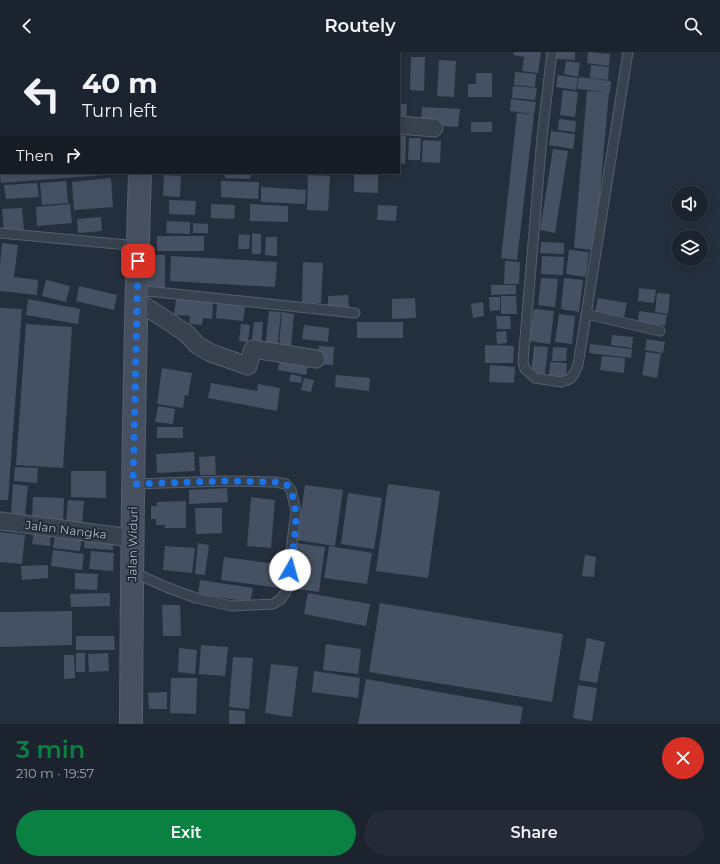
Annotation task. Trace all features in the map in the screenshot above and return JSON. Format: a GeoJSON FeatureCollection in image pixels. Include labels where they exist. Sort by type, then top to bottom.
{"type":"FeatureCollection","features":[{"type":"Feature","properties":{"kind":"main road","name":"Jalan Widuri"},"geometry":{"type":"LineString","coordinates":[[131,724],[132,538],[140,174]]}},
{"type":"Feature","properties":{"kind":"street"},"geometry":{"type":"LineString","coordinates":[[400,126],[434,128]]}},
{"type":"Feature","properties":{"kind":"street"},"geometry":{"type":"LineString","coordinates":[[137,296],[187,334],[197,345],[211,353],[241,364],[248,366],[253,349],[316,359]]}},
{"type":"Feature","properties":{"kind":"street","name":"Jalan Nangka"},"geometry":{"type":"LineString","coordinates":[[0,521],[132,538]]}},
{"type":"Feature","properties":{"kind":"lane"},"geometry":{"type":"LineString","coordinates":[[552,52],[542,136],[523,362],[525,369],[535,378],[561,382],[570,378],[574,374],[578,365],[628,52]]}},
{"type":"Feature","properties":{"kind":"lane"},"geometry":{"type":"LineString","coordinates":[[0,233],[138,246]]}},
{"type":"Feature","properties":{"kind":"lane"},"geometry":{"type":"LineString","coordinates":[[137,296],[355,313]]}},
{"type":"Feature","properties":{"kind":"lane"},"geometry":{"type":"LineString","coordinates":[[586,314],[660,331]]}},
{"type":"Feature","properties":{"kind":"lane"},"geometry":{"type":"LineString","coordinates":[[132,572],[166,587],[212,602],[231,606],[273,604],[281,598],[286,591],[296,511],[291,490],[286,484],[275,482],[225,481],[133,484]]}},
{"type":"Feature","properties":{"kind":"building"},"geometry":{"type":"Polygon","coordinates":[[[514,52],[541,52],[538,73],[522,71],[524,57],[513,55],[514,52]]]}},
{"type":"Feature","properties":{"kind":"building"},"geometry":{"type":"Polygon","coordinates":[[[557,52],[575,52],[575,60],[556,59],[557,52]]]}},
{"type":"Feature","properties":{"kind":"building"},"geometry":{"type":"Polygon","coordinates":[[[588,52],[610,54],[609,66],[587,63],[588,52]]]}},
{"type":"Feature","properties":{"kind":"building"},"geometry":{"type":"Polygon","coordinates":[[[411,57],[425,57],[424,91],[410,90],[411,57]]]}},
{"type":"Feature","properties":{"kind":"building"},"geometry":{"type":"Polygon","coordinates":[[[439,60],[456,61],[454,97],[437,96],[439,60]]]}},
{"type":"Feature","properties":{"kind":"building"},"geometry":{"type":"Polygon","coordinates":[[[566,61],[580,63],[578,77],[564,74],[566,61]]]}},
{"type":"Feature","properties":{"kind":"building"},"geometry":{"type":"Polygon","coordinates":[[[591,65],[609,67],[608,80],[590,78],[591,65]]]}},
{"type":"Feature","properties":{"kind":"building"},"geometry":{"type":"Polygon","coordinates":[[[515,72],[536,74],[535,87],[514,85],[515,72]]]}},
{"type":"Feature","properties":{"kind":"building"},"geometry":{"type":"Polygon","coordinates":[[[476,73],[492,73],[492,97],[468,97],[468,84],[476,84],[476,73]]]}},
{"type":"Feature","properties":{"kind":"building"},"geometry":{"type":"Polygon","coordinates":[[[558,75],[578,78],[576,90],[556,87],[558,75]]]}},
{"type":"Feature","properties":{"kind":"building"},"geometry":{"type":"Polygon","coordinates":[[[579,77],[611,81],[595,250],[574,248],[587,91],[607,92],[577,89],[579,77]]]}},
{"type":"Feature","properties":{"kind":"building"},"geometry":{"type":"Polygon","coordinates":[[[513,86],[537,88],[535,100],[512,98],[513,86]]]}},
{"type":"Feature","properties":{"kind":"building"},"geometry":{"type":"Polygon","coordinates":[[[563,90],[578,92],[575,117],[560,115],[563,90]]]}},
{"type":"Feature","properties":{"kind":"building"},"geometry":{"type":"Polygon","coordinates":[[[511,99],[536,102],[534,114],[510,111],[511,99]]]}},
{"type":"Feature","properties":{"kind":"building"},"geometry":{"type":"Polygon","coordinates":[[[400,104],[407,104],[406,121],[400,120],[400,104]]]}},
{"type":"Feature","properties":{"kind":"building"},"geometry":{"type":"Polygon","coordinates":[[[422,107],[460,109],[458,127],[421,125],[422,107]]]}},
{"type":"Feature","properties":{"kind":"building"},"geometry":{"type":"Polygon","coordinates":[[[517,113],[534,114],[517,260],[501,258],[517,113]]]}},
{"type":"Feature","properties":{"kind":"building"},"geometry":{"type":"Polygon","coordinates":[[[559,119],[576,121],[575,132],[558,130],[559,119]]]}},
{"type":"Feature","properties":{"kind":"building"},"geometry":{"type":"Polygon","coordinates":[[[471,122],[492,122],[492,132],[471,132],[471,122]]]}},
{"type":"Feature","properties":{"kind":"building"},"geometry":{"type":"Polygon","coordinates":[[[551,131],[575,134],[573,149],[549,145],[551,131]]]}},
{"type":"Feature","properties":{"kind":"building"},"geometry":{"type":"Polygon","coordinates":[[[400,135],[406,136],[405,164],[400,163],[400,135]]]}},
{"type":"Feature","properties":{"kind":"building"},"geometry":{"type":"Polygon","coordinates":[[[409,138],[421,138],[420,160],[408,160],[409,138]]]}},
{"type":"Feature","properties":{"kind":"building"},"geometry":{"type":"Polygon","coordinates":[[[423,140],[441,141],[440,163],[422,162],[423,140]]]}},
{"type":"Feature","properties":{"kind":"building"},"geometry":{"type":"Polygon","coordinates":[[[553,149],[568,151],[555,233],[540,230],[553,149]]]}},
{"type":"Feature","properties":{"kind":"building"},"geometry":{"type":"Polygon","coordinates":[[[0,174],[103,174],[103,175],[1,183],[0,174]]]}},
{"type":"Feature","properties":{"kind":"building"},"geometry":{"type":"Polygon","coordinates":[[[225,174],[251,174],[250,179],[225,178],[225,174]]]}},
{"type":"Feature","properties":{"kind":"building"},"geometry":{"type":"Polygon","coordinates":[[[354,174],[378,174],[378,193],[354,192],[354,174]]]}},
{"type":"Feature","properties":{"kind":"building"},"geometry":{"type":"Polygon","coordinates":[[[164,175],[181,176],[180,197],[163,196],[164,175]]]}},
{"type":"Feature","properties":{"kind":"building"},"geometry":{"type":"Polygon","coordinates":[[[308,175],[330,176],[328,211],[307,210],[308,175]]]}},
{"type":"Feature","properties":{"kind":"building"},"geometry":{"type":"Polygon","coordinates":[[[111,178],[113,207],[74,210],[72,182],[111,178]]]}},
{"type":"Feature","properties":{"kind":"building"},"geometry":{"type":"Polygon","coordinates":[[[66,181],[68,203],[42,205],[40,183],[66,181]]]}},
{"type":"Feature","properties":{"kind":"building"},"geometry":{"type":"Polygon","coordinates":[[[221,181],[259,182],[258,199],[221,197],[221,181]]]}},
{"type":"Feature","properties":{"kind":"building"},"geometry":{"type":"Polygon","coordinates":[[[37,183],[39,197],[6,199],[4,185],[37,183]]]}},
{"type":"Feature","properties":{"kind":"building"},"geometry":{"type":"Polygon","coordinates":[[[261,187],[306,190],[305,204],[261,202],[261,187]]]}},
{"type":"Feature","properties":{"kind":"building"},"geometry":{"type":"Polygon","coordinates":[[[169,200],[196,201],[195,215],[169,214],[169,200]]]}},
{"type":"Feature","properties":{"kind":"building"},"geometry":{"type":"Polygon","coordinates":[[[70,204],[72,223],[37,226],[36,207],[70,204]]]}},
{"type":"Feature","properties":{"kind":"building"},"geometry":{"type":"Polygon","coordinates":[[[211,204],[235,205],[234,219],[211,218],[211,204]]]}},
{"type":"Feature","properties":{"kind":"building"},"geometry":{"type":"Polygon","coordinates":[[[250,204],[288,206],[288,222],[250,221],[250,204]]]}},
{"type":"Feature","properties":{"kind":"building"},"geometry":{"type":"Polygon","coordinates":[[[378,205],[397,206],[396,221],[377,220],[378,205]]]}},
{"type":"Feature","properties":{"kind":"building"},"geometry":{"type":"Polygon","coordinates":[[[22,208],[24,230],[4,231],[2,209],[22,208]]]}},
{"type":"Feature","properties":{"kind":"building"},"geometry":{"type":"Polygon","coordinates":[[[101,217],[102,231],[78,233],[77,219],[101,217]]]}},
{"type":"Feature","properties":{"kind":"building"},"geometry":{"type":"Polygon","coordinates":[[[167,221],[190,222],[190,234],[166,233],[167,221]]]}},
{"type":"Feature","properties":{"kind":"building"},"geometry":{"type":"Polygon","coordinates":[[[193,223],[208,224],[208,233],[193,233],[193,223]]]}},
{"type":"Feature","properties":{"kind":"building"},"geometry":{"type":"Polygon","coordinates":[[[252,233],[261,234],[261,254],[252,254],[252,233]]]}},
{"type":"Feature","properties":{"kind":"building"},"geometry":{"type":"Polygon","coordinates":[[[239,234],[250,235],[249,249],[238,249],[239,234]]]}},
{"type":"Feature","properties":{"kind":"building"},"geometry":{"type":"Polygon","coordinates":[[[157,236],[204,236],[204,251],[157,251],[157,236]]]}},
{"type":"Feature","properties":{"kind":"building"},"geometry":{"type":"Polygon","coordinates":[[[266,237],[277,237],[277,256],[265,255],[266,237]]]}},
{"type":"Feature","properties":{"kind":"building"},"geometry":{"type":"Polygon","coordinates":[[[541,242],[564,243],[564,254],[540,253],[541,242]]]}},
{"type":"Feature","properties":{"kind":"building"},"geometry":{"type":"Polygon","coordinates":[[[2,243],[18,245],[14,277],[38,280],[37,295],[0,291],[2,243]]]}},
{"type":"Feature","properties":{"kind":"building"},"geometry":{"type":"Polygon","coordinates":[[[569,250],[589,252],[586,277],[566,274],[569,250]]]}},
{"type":"Feature","properties":{"kind":"building"},"geometry":{"type":"Polygon","coordinates":[[[147,255],[165,255],[165,294],[147,294],[147,255]]]}},
{"type":"Feature","properties":{"kind":"building"},"geometry":{"type":"Polygon","coordinates":[[[171,256],[277,262],[275,287],[170,281],[171,256]]]}},
{"type":"Feature","properties":{"kind":"building"},"geometry":{"type":"Polygon","coordinates":[[[542,256],[564,257],[563,275],[541,274],[542,256]]]}},
{"type":"Feature","properties":{"kind":"building"},"geometry":{"type":"Polygon","coordinates":[[[505,261],[520,262],[519,284],[504,284],[505,261]]]}},
{"type":"Feature","properties":{"kind":"building"},"geometry":{"type":"Polygon","coordinates":[[[303,262],[323,263],[321,303],[302,303],[303,262]]]}},
{"type":"Feature","properties":{"kind":"building"},"geometry":{"type":"Polygon","coordinates":[[[541,278],[558,279],[555,307],[538,305],[541,278]]]}},
{"type":"Feature","properties":{"kind":"building"},"geometry":{"type":"Polygon","coordinates":[[[564,278],[583,280],[579,312],[561,309],[564,278]]]}},
{"type":"Feature","properties":{"kind":"building"},"geometry":{"type":"Polygon","coordinates":[[[46,280],[70,286],[66,302],[42,296],[46,280]]]}},
{"type":"Feature","properties":{"kind":"building"},"geometry":{"type":"Polygon","coordinates":[[[491,285],[516,285],[516,294],[491,295],[491,285]]]}},
{"type":"Feature","properties":{"kind":"building"},"geometry":{"type":"Polygon","coordinates":[[[79,286],[117,295],[114,310],[76,301],[79,286]]]}},
{"type":"Feature","properties":{"kind":"building"},"geometry":{"type":"Polygon","coordinates":[[[639,288],[656,290],[654,303],[638,301],[639,288]]]}},
{"type":"Feature","properties":{"kind":"building"},"geometry":{"type":"Polygon","coordinates":[[[657,293],[670,294],[668,314],[655,312],[657,293]]]}},
{"type":"Feature","properties":{"kind":"building"},"geometry":{"type":"Polygon","coordinates":[[[348,295],[349,308],[328,308],[328,296],[348,295]]]}},
{"type":"Feature","properties":{"kind":"building"},"geometry":{"type":"Polygon","coordinates":[[[501,296],[516,296],[517,314],[501,314],[501,296]]]}},
{"type":"Feature","properties":{"kind":"building"},"geometry":{"type":"Polygon","coordinates":[[[489,297],[500,297],[500,310],[490,311],[489,297]]]}},
{"type":"Feature","properties":{"kind":"building"},"geometry":{"type":"Polygon","coordinates":[[[415,298],[416,318],[392,319],[392,299],[415,298]]]}},
{"type":"Feature","properties":{"kind":"building"},"geometry":{"type":"Polygon","coordinates":[[[598,298],[627,303],[624,317],[595,312],[598,298]]]}},
{"type":"Feature","properties":{"kind":"building"},"geometry":{"type":"Polygon","coordinates":[[[28,299],[80,309],[78,324],[26,315],[28,299]]]}},
{"type":"Feature","properties":{"kind":"building"},"geometry":{"type":"Polygon","coordinates":[[[176,299],[213,303],[212,319],[203,318],[202,325],[189,324],[190,316],[174,315],[176,299]]]}},
{"type":"Feature","properties":{"kind":"building"},"geometry":{"type":"Polygon","coordinates":[[[483,302],[484,316],[473,318],[471,304],[483,302]]]}},
{"type":"Feature","properties":{"kind":"building"},"geometry":{"type":"Polygon","coordinates":[[[217,303],[245,307],[243,321],[216,318],[217,303]]]}},
{"type":"Feature","properties":{"kind":"building"},"geometry":{"type":"Polygon","coordinates":[[[0,308],[22,309],[8,500],[0,500],[0,308]]]}},
{"type":"Feature","properties":{"kind":"building"},"geometry":{"type":"Polygon","coordinates":[[[534,309],[554,311],[550,344],[529,341],[534,309]]]}},
{"type":"Feature","properties":{"kind":"building"},"geometry":{"type":"Polygon","coordinates":[[[269,311],[281,312],[277,350],[265,349],[269,311]]]}},
{"type":"Feature","properties":{"kind":"building"},"geometry":{"type":"Polygon","coordinates":[[[639,311],[667,315],[665,326],[638,322],[639,311]]]}},
{"type":"Feature","properties":{"kind":"building"},"geometry":{"type":"Polygon","coordinates":[[[282,312],[294,314],[291,347],[279,346],[282,312]]]}},
{"type":"Feature","properties":{"kind":"building"},"geometry":{"type":"Polygon","coordinates":[[[559,314],[575,316],[572,344],[555,342],[559,314]]]}},
{"type":"Feature","properties":{"kind":"building"},"geometry":{"type":"Polygon","coordinates":[[[496,316],[510,316],[511,329],[497,329],[496,316]]]}},
{"type":"Feature","properties":{"kind":"building"},"geometry":{"type":"Polygon","coordinates":[[[254,322],[263,322],[261,348],[251,347],[254,322]]]}},
{"type":"Feature","properties":{"kind":"building"},"geometry":{"type":"Polygon","coordinates":[[[357,322],[403,322],[403,338],[357,338],[357,322]]]}},
{"type":"Feature","properties":{"kind":"building"},"geometry":{"type":"Polygon","coordinates":[[[26,324],[72,327],[63,468],[16,465],[26,324]]]}},
{"type":"Feature","properties":{"kind":"building"},"geometry":{"type":"Polygon","coordinates":[[[241,324],[250,325],[248,342],[239,341],[241,324]]]}},
{"type":"Feature","properties":{"kind":"building"},"geometry":{"type":"Polygon","coordinates":[[[304,325],[329,328],[328,342],[302,339],[304,325]]]}},
{"type":"Feature","properties":{"kind":"building"},"geometry":{"type":"Polygon","coordinates":[[[506,331],[507,343],[497,344],[496,332],[506,331]]]}},
{"type":"Feature","properties":{"kind":"building"},"geometry":{"type":"Polygon","coordinates":[[[612,335],[633,337],[632,348],[611,345],[612,335]]]}},
{"type":"Feature","properties":{"kind":"building"},"geometry":{"type":"Polygon","coordinates":[[[647,339],[665,342],[663,353],[645,350],[647,339]]]}},
{"type":"Feature","properties":{"kind":"building"},"geometry":{"type":"Polygon","coordinates":[[[590,344],[632,349],[631,358],[589,353],[590,344]]]}},
{"type":"Feature","properties":{"kind":"building"},"geometry":{"type":"Polygon","coordinates":[[[485,345],[514,346],[513,363],[485,363],[485,345]]]}},
{"type":"Feature","properties":{"kind":"building"},"geometry":{"type":"Polygon","coordinates":[[[319,346],[334,347],[333,365],[317,364],[319,346]]]}},
{"type":"Feature","properties":{"kind":"building"},"geometry":{"type":"Polygon","coordinates":[[[534,346],[548,347],[545,374],[531,373],[534,346]]]}},
{"type":"Feature","properties":{"kind":"building"},"geometry":{"type":"Polygon","coordinates":[[[553,347],[567,348],[566,361],[552,361],[553,347]]]}},
{"type":"Feature","properties":{"kind":"building"},"geometry":{"type":"Polygon","coordinates":[[[646,352],[661,354],[657,378],[642,375],[646,352]]]}},
{"type":"Feature","properties":{"kind":"building"},"geometry":{"type":"Polygon","coordinates":[[[602,356],[625,358],[624,373],[600,370],[602,356]]]}},
{"type":"Feature","properties":{"kind":"building"},"geometry":{"type":"Polygon","coordinates":[[[280,358],[308,364],[306,375],[278,370],[280,358]]]}},
{"type":"Feature","properties":{"kind":"building"},"geometry":{"type":"Polygon","coordinates":[[[550,362],[567,363],[566,379],[549,377],[550,362]]]}},
{"type":"Feature","properties":{"kind":"building"},"geometry":{"type":"Polygon","coordinates":[[[490,365],[515,367],[514,383],[489,382],[490,365]]]}},
{"type":"Feature","properties":{"kind":"building"},"geometry":{"type":"Polygon","coordinates":[[[162,368],[192,373],[188,396],[185,395],[183,408],[157,404],[162,368]]]}},
{"type":"Feature","properties":{"kind":"building"},"geometry":{"type":"Polygon","coordinates":[[[291,374],[302,377],[301,383],[289,381],[291,374]]]}},
{"type":"Feature","properties":{"kind":"building"},"geometry":{"type":"Polygon","coordinates":[[[336,375],[370,378],[369,391],[335,387],[336,375]]]}},
{"type":"Feature","properties":{"kind":"building"},"geometry":{"type":"Polygon","coordinates":[[[304,378],[314,380],[311,392],[301,390],[304,378]]]}},
{"type":"Feature","properties":{"kind":"building"},"geometry":{"type":"Polygon","coordinates":[[[211,383],[257,391],[258,384],[280,388],[277,411],[208,398],[211,383]]]}},
{"type":"Feature","properties":{"kind":"building"},"geometry":{"type":"Polygon","coordinates":[[[158,406],[175,409],[173,424],[155,422],[158,406]]]}},
{"type":"Feature","properties":{"kind":"building"},"geometry":{"type":"Polygon","coordinates":[[[157,427],[183,427],[183,438],[157,438],[157,427]]]}},
{"type":"Feature","properties":{"kind":"building"},"geometry":{"type":"Polygon","coordinates":[[[194,452],[195,471],[157,473],[156,454],[194,452]]]}},
{"type":"Feature","properties":{"kind":"building"},"geometry":{"type":"Polygon","coordinates":[[[215,456],[216,475],[200,475],[199,457],[215,456]]]}},
{"type":"Feature","properties":{"kind":"building"},"geometry":{"type":"Polygon","coordinates":[[[15,467],[38,468],[37,483],[14,481],[15,467]]]}},
{"type":"Feature","properties":{"kind":"building"},"geometry":{"type":"Polygon","coordinates":[[[71,471],[106,471],[106,498],[71,497],[71,471]]]}},
{"type":"Feature","properties":{"kind":"building"},"geometry":{"type":"Polygon","coordinates":[[[13,484],[28,486],[25,515],[11,514],[13,484]]]}},
{"type":"Feature","properties":{"kind":"building"},"geometry":{"type":"Polygon","coordinates":[[[388,484],[440,491],[428,578],[376,571],[388,484]]]}},
{"type":"Feature","properties":{"kind":"building"},"geometry":{"type":"Polygon","coordinates":[[[305,485],[343,490],[335,546],[297,540],[305,485]]]}},
{"type":"Feature","properties":{"kind":"building"},"geometry":{"type":"Polygon","coordinates":[[[227,488],[228,502],[189,504],[189,490],[227,488]]]}},
{"type":"Feature","properties":{"kind":"building"},"geometry":{"type":"Polygon","coordinates":[[[348,493],[382,498],[374,549],[341,544],[348,493]]]}},
{"type":"Feature","properties":{"kind":"building"},"geometry":{"type":"Polygon","coordinates":[[[33,497],[64,498],[63,522],[32,521],[33,497]]]}},
{"type":"Feature","properties":{"kind":"building"},"geometry":{"type":"Polygon","coordinates":[[[251,497],[275,500],[271,548],[247,546],[251,497]]]}},
{"type":"Feature","properties":{"kind":"building"},"geometry":{"type":"Polygon","coordinates":[[[68,500],[84,501],[82,523],[66,522],[68,500]]]}},
{"type":"Feature","properties":{"kind":"building"},"geometry":{"type":"Polygon","coordinates":[[[186,501],[186,528],[165,528],[165,525],[156,525],[156,519],[151,519],[151,506],[157,506],[157,502],[186,501]]]}},
{"type":"Feature","properties":{"kind":"building"},"geometry":{"type":"Polygon","coordinates":[[[195,508],[222,508],[222,533],[196,534],[195,508]]]}},
{"type":"Feature","properties":{"kind":"building"},"geometry":{"type":"Polygon","coordinates":[[[34,531],[51,533],[50,546],[32,544],[34,531]]]}},
{"type":"Feature","properties":{"kind":"building"},"geometry":{"type":"Polygon","coordinates":[[[0,532],[25,535],[22,564],[0,562],[0,532]]]}},
{"type":"Feature","properties":{"kind":"building"},"geometry":{"type":"Polygon","coordinates":[[[55,535],[82,538],[80,551],[53,548],[55,535]]]}},
{"type":"Feature","properties":{"kind":"building"},"geometry":{"type":"Polygon","coordinates":[[[85,537],[113,540],[113,550],[84,548],[85,537]]]}},
{"type":"Feature","properties":{"kind":"building"},"geometry":{"type":"Polygon","coordinates":[[[198,543],[209,545],[205,575],[195,574],[198,543]]]}},
{"type":"Feature","properties":{"kind":"building"},"geometry":{"type":"Polygon","coordinates":[[[296,543],[325,547],[319,592],[290,588],[296,543]]]}},
{"type":"Feature","properties":{"kind":"building"},"geometry":{"type":"Polygon","coordinates":[[[165,546],[195,548],[192,573],[163,570],[165,546]]]}},
{"type":"Feature","properties":{"kind":"building"},"geometry":{"type":"Polygon","coordinates":[[[329,546],[372,553],[367,584],[324,578],[329,546]]]}},
{"type":"Feature","properties":{"kind":"building"},"geometry":{"type":"Polygon","coordinates":[[[53,550],[84,554],[82,570],[51,566],[53,550]]]}},
{"type":"Feature","properties":{"kind":"building"},"geometry":{"type":"Polygon","coordinates":[[[91,551],[114,553],[113,571],[89,569],[91,551]]]}},
{"type":"Feature","properties":{"kind":"building"},"geometry":{"type":"Polygon","coordinates":[[[585,555],[596,557],[594,577],[582,576],[585,555]]]}},
{"type":"Feature","properties":{"kind":"building"},"geometry":{"type":"Polygon","coordinates":[[[224,557],[283,565],[280,588],[221,580],[224,557]]]}},
{"type":"Feature","properties":{"kind":"building"},"geometry":{"type":"Polygon","coordinates":[[[48,565],[48,578],[22,580],[21,566],[48,565]]]}},
{"type":"Feature","properties":{"kind":"building"},"geometry":{"type":"Polygon","coordinates":[[[75,573],[98,574],[97,590],[75,589],[75,573]]]}},
{"type":"Feature","properties":{"kind":"building"},"geometry":{"type":"Polygon","coordinates":[[[200,580],[253,588],[250,602],[198,594],[200,580]]]}},
{"type":"Feature","properties":{"kind":"building"},"geometry":{"type":"Polygon","coordinates":[[[110,593],[110,606],[71,607],[70,594],[110,593]]]}},
{"type":"Feature","properties":{"kind":"building"},"geometry":{"type":"Polygon","coordinates":[[[308,593],[370,604],[366,626],[304,614],[308,593]]]}},
{"type":"Feature","properties":{"kind":"building"},"geometry":{"type":"Polygon","coordinates":[[[380,603],[563,634],[552,702],[369,672],[380,603]]]}},
{"type":"Feature","properties":{"kind":"building"},"geometry":{"type":"Polygon","coordinates":[[[162,605],[180,605],[181,636],[163,636],[162,605]]]}},
{"type":"Feature","properties":{"kind":"building"},"geometry":{"type":"Polygon","coordinates":[[[72,611],[72,645],[0,647],[0,612],[72,611]]]}},
{"type":"Feature","properties":{"kind":"building"},"geometry":{"type":"Polygon","coordinates":[[[76,636],[114,636],[115,650],[76,650],[76,636]]]}},
{"type":"Feature","properties":{"kind":"building"},"geometry":{"type":"Polygon","coordinates":[[[587,638],[605,642],[597,683],[579,680],[587,638]]]}},
{"type":"Feature","properties":{"kind":"building"},"geometry":{"type":"Polygon","coordinates":[[[326,644],[361,649],[358,674],[323,670],[326,644]]]}},
{"type":"Feature","properties":{"kind":"building"},"geometry":{"type":"Polygon","coordinates":[[[201,645],[228,647],[225,676],[199,674],[201,645]]]}},
{"type":"Feature","properties":{"kind":"building"},"geometry":{"type":"Polygon","coordinates":[[[179,648],[197,650],[195,674],[178,672],[179,648]]]}},
{"type":"Feature","properties":{"kind":"building"},"geometry":{"type":"Polygon","coordinates":[[[76,653],[85,653],[85,672],[76,672],[76,653]]]}},
{"type":"Feature","properties":{"kind":"building"},"geometry":{"type":"Polygon","coordinates":[[[108,653],[109,671],[89,672],[88,654],[108,653]]]}},
{"type":"Feature","properties":{"kind":"building"},"geometry":{"type":"Polygon","coordinates":[[[64,655],[74,655],[75,678],[64,679],[64,655]]]}},
{"type":"Feature","properties":{"kind":"building"},"geometry":{"type":"Polygon","coordinates":[[[233,657],[253,658],[249,709],[229,707],[233,657]]]}},
{"type":"Feature","properties":{"kind":"building"},"geometry":{"type":"Polygon","coordinates":[[[271,664],[298,667],[292,717],[265,713],[271,664]]]}},
{"type":"Feature","properties":{"kind":"building"},"geometry":{"type":"Polygon","coordinates":[[[314,671],[360,678],[358,698],[312,692],[314,671]]]}},
{"type":"Feature","properties":{"kind":"building"},"geometry":{"type":"Polygon","coordinates":[[[171,678],[197,678],[196,714],[170,713],[171,678]]]}},
{"type":"Feature","properties":{"kind":"building"},"geometry":{"type":"Polygon","coordinates":[[[366,679],[523,707],[520,724],[358,724],[366,679]]]}},
{"type":"Feature","properties":{"kind":"building"},"geometry":{"type":"Polygon","coordinates":[[[578,685],[597,688],[592,721],[573,718],[578,685]]]}},
{"type":"Feature","properties":{"kind":"building"},"geometry":{"type":"Polygon","coordinates":[[[167,692],[167,709],[149,709],[148,693],[167,692]]]}},
{"type":"Feature","properties":{"kind":"building"},"geometry":{"type":"Polygon","coordinates":[[[229,710],[245,711],[245,724],[229,724],[229,710]]]}},
{"type":"Feature","properties":{"kind":"route"},"geometry":{"type":"LineString","coordinates":[[138,261],[133,484],[225,481],[275,482],[286,484],[291,490],[296,511],[290,570]]}}]}
